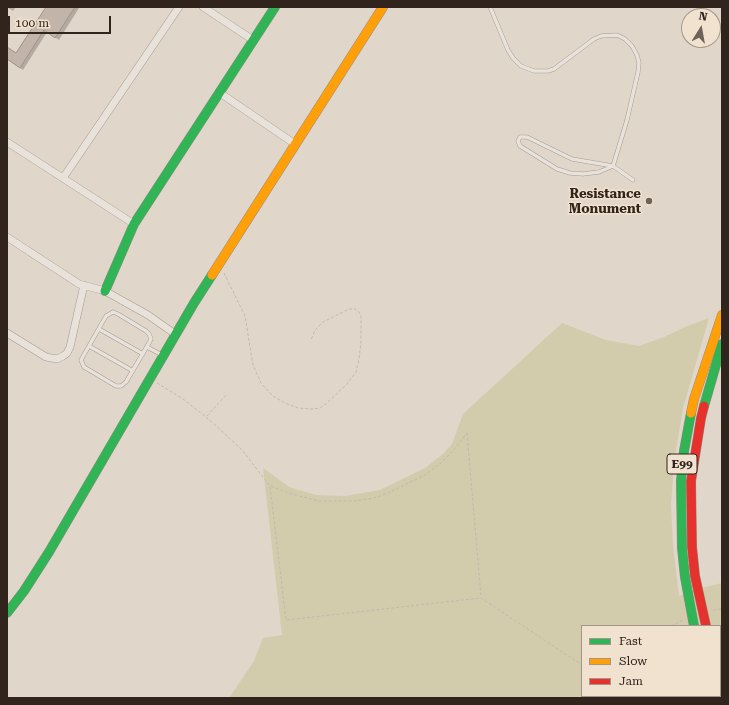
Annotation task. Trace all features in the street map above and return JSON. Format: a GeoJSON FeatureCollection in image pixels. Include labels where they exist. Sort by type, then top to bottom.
{"type":"FeatureCollection","features":[{"type":"Feature","properties":{"kind":"main road"},"geometry":{"type":"LineString","coordinates":[[105,291],[134,224],[275,7]]}},
{"type":"Feature","properties":{"kind":"main road"},"geometry":{"type":"LineString","coordinates":[[7,613],[49,552],[175,334],[219,263],[383,7]]}},
{"type":"Feature","properties":{"kind":"main road","name":"E99"},"geometry":{"type":"LineString","coordinates":[[694,625],[685,577],[682,548],[681,475],[694,399],[722,315]]}},
{"type":"Feature","properties":{"kind":"main road","name":"E99"},"geometry":{"type":"LineString","coordinates":[[707,625],[702,611],[695,576],[692,547],[691,481],[701,418],[722,344]]}},
{"type":"Feature","properties":{"kind":"street"},"geometry":{"type":"LineString","coordinates":[[63,178],[179,7]]}},
{"type":"Feature","properties":{"kind":"street"},"geometry":{"type":"LineString","coordinates":[[203,7],[253,40]]}},
{"type":"Feature","properties":{"kind":"street"},"geometry":{"type":"LineString","coordinates":[[220,93],[295,144]]}},
{"type":"Feature","properties":{"kind":"street"},"geometry":{"type":"LineString","coordinates":[[7,142],[134,224]]}},
{"type":"Feature","properties":{"kind":"street"},"geometry":{"type":"LineString","coordinates":[[7,237],[74,280],[84,285],[105,291],[148,315],[175,334]]}},
{"type":"Feature","properties":{"kind":"street"},"geometry":{"type":"LineString","coordinates":[[7,333],[46,357],[57,359],[63,356],[67,353],[70,347],[84,285]]}},
{"type":"Feature","properties":{"kind":"lane"},"geometry":{"type":"LineString","coordinates":[[490,7],[508,50],[513,58],[521,66],[534,71],[548,71],[554,69],[594,39],[601,36],[617,35],[625,38],[632,46],[639,63],[638,72],[627,120],[614,166]]}},
{"type":"Feature","properties":{"kind":"lane"},"geometry":{"type":"LineString","coordinates":[[614,166],[599,172],[583,174],[570,173],[557,169],[520,146],[518,144],[518,139],[522,136],[527,137],[572,159],[614,166],[633,180]]}},
{"type":"Feature","properties":{"kind":"lane"},"geometry":{"type":"LineString","coordinates":[[116,313],[148,332],[151,339],[125,384],[121,386],[116,386],[83,365],[82,358],[99,329],[108,314],[116,313]]}},
{"type":"Feature","properties":{"kind":"lane"},"geometry":{"type":"LineString","coordinates":[[99,329],[143,354]]}},
{"type":"Feature","properties":{"kind":"lane"},"geometry":{"type":"LineString","coordinates":[[88,346],[133,371]]}},
{"type":"Feature","properties":{"kind":"lane"},"geometry":{"type":"LineString","coordinates":[[147,347],[163,356]]}},
{"type":"Feature","properties":{"kind":"path"},"geometry":{"type":"LineString","coordinates":[[219,263],[245,316],[253,365],[261,383],[273,396],[298,408],[320,408],[347,384],[356,372],[361,342],[362,316],[355,309],[350,309],[323,322],[315,330],[311,340]]}},
{"type":"Feature","properties":{"kind":"path"},"geometry":{"type":"LineString","coordinates":[[150,378],[183,399],[206,417],[242,450],[270,486],[288,493],[319,501],[354,501],[388,494],[425,475],[441,463],[453,451],[467,433],[482,598]]}},
{"type":"Feature","properties":{"kind":"path"},"geometry":{"type":"LineString","coordinates":[[206,417],[227,394]]}},
{"type":"Feature","properties":{"kind":"path"},"geometry":{"type":"LineString","coordinates":[[270,486],[286,620],[482,598],[581,664]]}},
{"type":"Feature","properties":{"kind":"path"},"geometry":{"type":"LineString","coordinates":[[713,610],[722,609]]}},
{"type":"Feature","properties":{"kind":"path"},"geometry":{"type":"LineString","coordinates":[[673,625],[683,619]]}},
{"type":"Feature","properties":{"kind":"shaded area"},"geometry":{"type":"Polygon","coordinates":[[[709,318],[683,408],[674,462],[671,505],[673,546],[679,596],[693,590],[722,583],[722,698],[229,698],[254,661],[263,638],[282,635],[263,468],[289,487],[316,495],[345,496],[380,490],[425,468],[443,454],[452,444],[463,414],[562,323],[606,340],[639,346],[709,318]]]}},
{"type":"Feature","properties":{"kind":"building"},"geometry":{"type":"Polygon","coordinates":[[[46,7],[75,7],[55,38],[44,30],[20,68],[7,59],[7,47],[16,53],[46,7]]]}},
{"type":"Feature","properties":{"kind":"traffic: fast"},"geometry":{"type":"LineString","coordinates":[[105,291],[134,224],[275,7]]}},
{"type":"Feature","properties":{"kind":"traffic: fast"},"geometry":{"type":"LineString","coordinates":[[7,613],[24,591],[49,552],[194,303],[212,275]]}},
{"type":"Feature","properties":{"kind":"traffic: fast"},"geometry":{"type":"LineString","coordinates":[[704,406],[722,344]]}},
{"type":"Feature","properties":{"kind":"traffic: fast"},"geometry":{"type":"LineString","coordinates":[[691,413],[684,451],[681,481],[682,548],[685,577],[694,625]]}},
{"type":"Feature","properties":{"kind":"traffic: slow"},"geometry":{"type":"LineString","coordinates":[[212,275],[383,7]]}},
{"type":"Feature","properties":{"kind":"traffic: slow"},"geometry":{"type":"LineString","coordinates":[[691,413],[694,399],[722,315]]}},
{"type":"Feature","properties":{"kind":"traffic: jam"},"geometry":{"type":"LineString","coordinates":[[704,406],[691,481],[692,547],[695,576],[706,625]]}},
{"type":"Feature","properties":{"kind":"place","name":"Resistance Monument"},"geometry":{"type":"Point","coordinates":[649,201]}}]}
